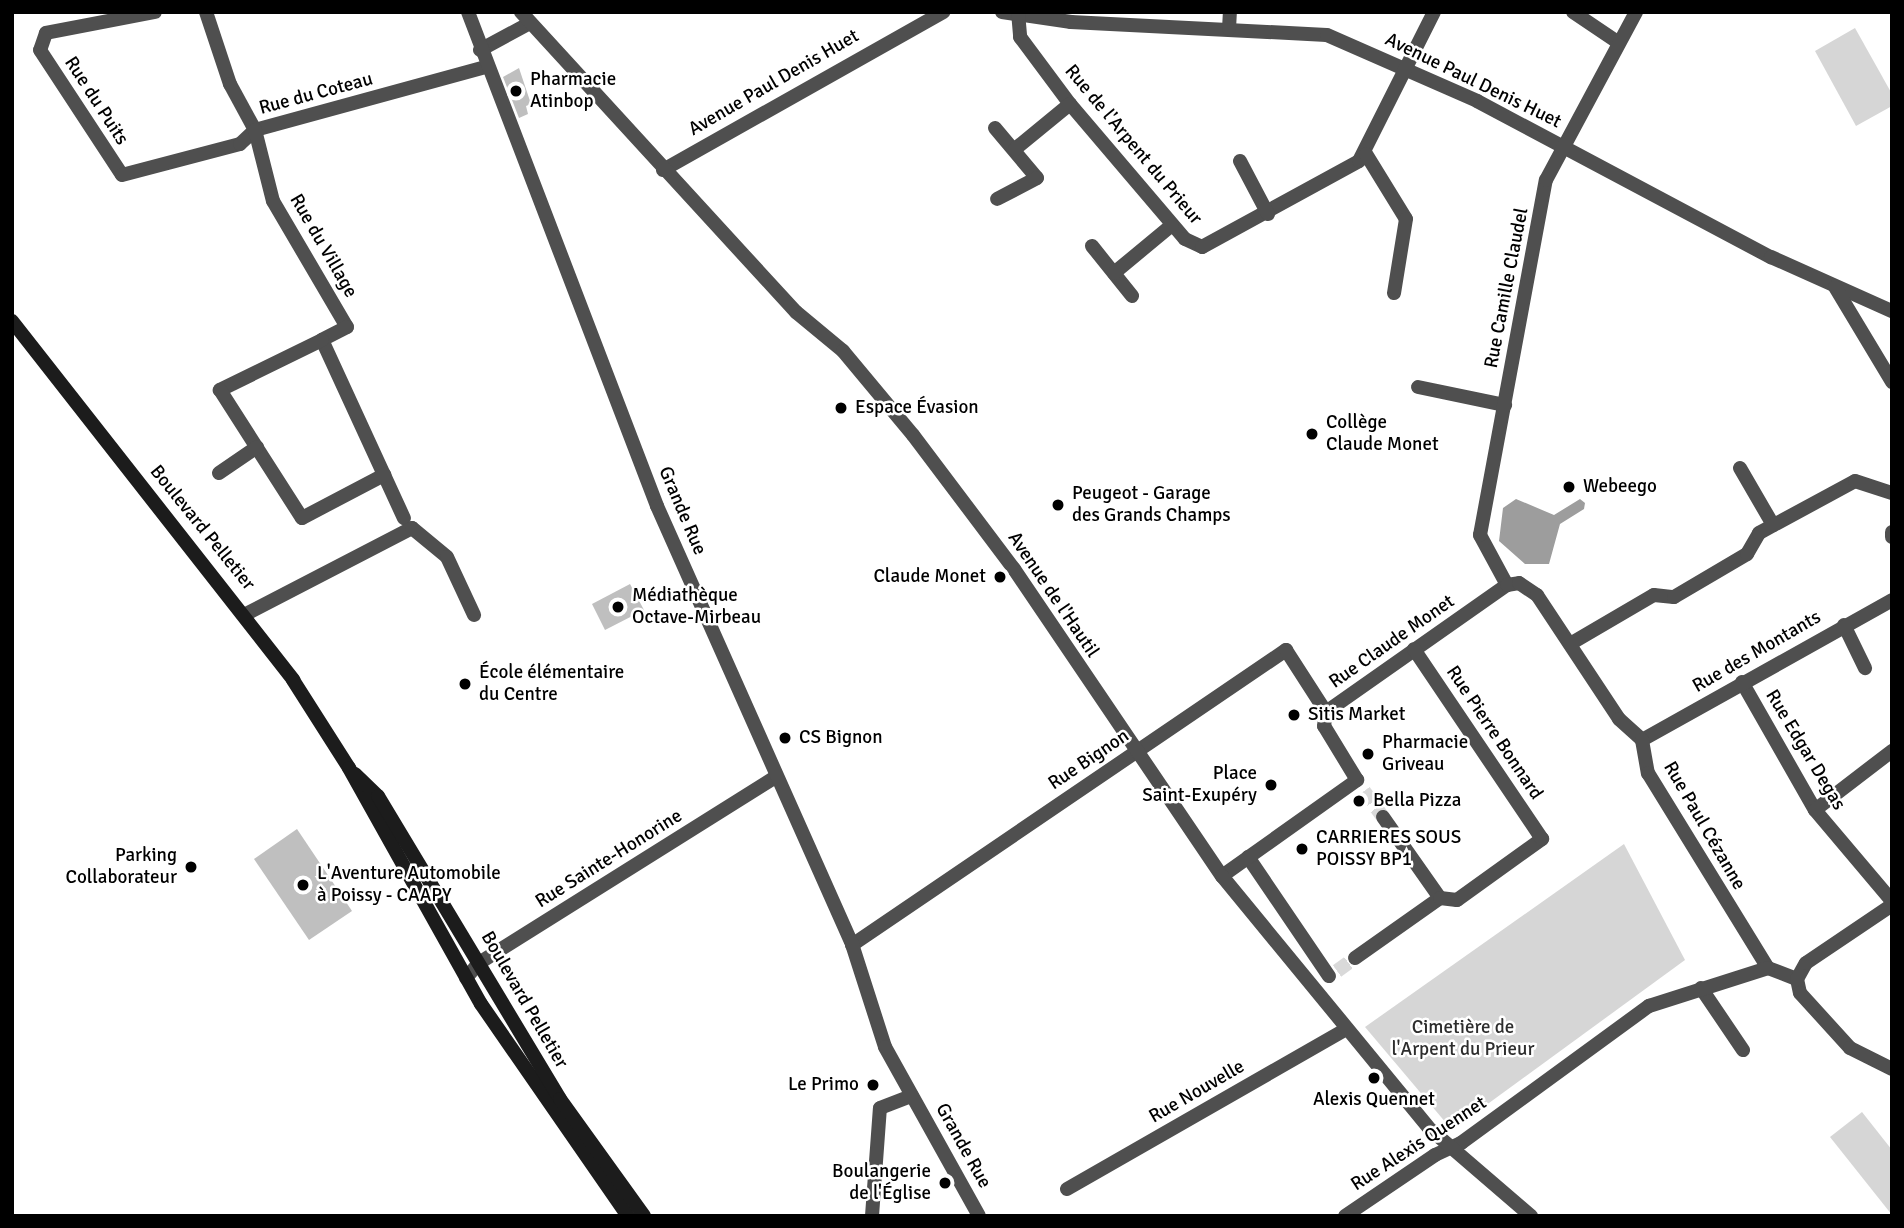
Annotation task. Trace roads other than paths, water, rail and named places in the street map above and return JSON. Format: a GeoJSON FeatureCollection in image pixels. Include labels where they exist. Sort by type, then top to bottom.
{"type":"FeatureCollection","features":[{"type":"Feature","properties":{"kind":"main road","name":"Boulevard Pelletier"},"geometry":{"type":"LineString","coordinates":[[12,321],[246,614],[349,768],[466,978],[628,1216]]}},
{"type":"Feature","properties":{"kind":"main road","name":"Boulevard Pelletier"},"geometry":{"type":"LineString","coordinates":[[349,768],[378,796],[560,1099],[644,1216]]}},
{"type":"Feature","properties":{"kind":"street","name":"Rue du Puits"},"geometry":{"type":"LineString","coordinates":[[122,175],[40,50],[46,33],[155,12]]}},
{"type":"Feature","properties":{"kind":"street","name":"Rue du Village"},"geometry":{"type":"LineString","coordinates":[[206,12],[230,83],[255,131],[273,201],[347,327],[322,340]]}},
{"type":"Feature","properties":{"kind":"street","name":"Grande Rue"},"geometry":{"type":"LineString","coordinates":[[468,12],[485,67],[657,506],[852,945],[885,1047],[979,1216]]}},
{"type":"Feature","properties":{"kind":"street","name":"Avenue Paul Denis Huet"},"geometry":{"type":"LineString","coordinates":[[663,170],[922,17],[943,12]]}},
{"type":"Feature","properties":{"kind":"street","name":"Avenue Paul Denis Huet"},"geometry":{"type":"LineString","coordinates":[[1002,12],[1327,35],[1407,69],[1835,287],[1892,311]]}},
{"type":"Feature","properties":{"kind":"street"},"geometry":{"type":"LineString","coordinates":[[1229,29],[1230,12]]}},
{"type":"Feature","properties":{"kind":"street"},"geometry":{"type":"LineString","coordinates":[[1394,293],[1406,219],[1366,154],[1434,12]]}},
{"type":"Feature","properties":{"kind":"street"},"geometry":{"type":"LineString","coordinates":[[1573,12],[1619,43]]}},
{"type":"Feature","properties":{"kind":"street","name":"Rue Camille Claudel"},"geometry":{"type":"LineString","coordinates":[[1507,585],[1480,535],[1546,180],[1636,12]]}},
{"type":"Feature","properties":{"kind":"street","name":"Rue de l'Arpent du Prieur"},"geometry":{"type":"LineString","coordinates":[[1018,14],[1020,37],[1070,104],[1172,225],[1202,247],[1268,214],[1366,154]]}},
{"type":"Feature","properties":{"kind":"street"},"geometry":{"type":"LineString","coordinates":[[480,50],[526,18]]}},
{"type":"Feature","properties":{"kind":"street","name":"Avenue de l'Hautil"},"geometry":{"type":"LineString","coordinates":[[526,18],[796,312],[843,351],[946,476],[1222,876],[1312,988],[1449,1147],[1531,1216]]}},
{"type":"Feature","properties":{"kind":"street","name":"Rue du Coteau"},"geometry":{"type":"LineString","coordinates":[[122,175],[240,144],[255,131],[485,67]]}},
{"type":"Feature","properties":{"kind":"street"},"geometry":{"type":"LineString","coordinates":[[1015,149],[1070,104]]}},
{"type":"Feature","properties":{"kind":"street"},"geometry":{"type":"LineString","coordinates":[[995,128],[1037,178],[997,199]]}},
{"type":"Feature","properties":{"kind":"street"},"geometry":{"type":"LineString","coordinates":[[1240,162],[1268,214]]}},
{"type":"Feature","properties":{"kind":"street"},"geometry":{"type":"LineString","coordinates":[[1114,272],[1172,225]]}},
{"type":"Feature","properties":{"kind":"street"},"geometry":{"type":"LineString","coordinates":[[1092,246],[1132,296]]}},
{"type":"Feature","properties":{"kind":"street"},"geometry":{"type":"LineString","coordinates":[[1835,287],[1892,382]]}},
{"type":"Feature","properties":{"kind":"street"},"geometry":{"type":"LineString","coordinates":[[384,475],[302,518],[220,390],[322,340],[404,518]]}},
{"type":"Feature","properties":{"kind":"street"},"geometry":{"type":"LineString","coordinates":[[1418,387],[1504,405]]}},
{"type":"Feature","properties":{"kind":"street"},"geometry":{"type":"LineString","coordinates":[[219,473],[257,447]]}},
{"type":"Feature","properties":{"kind":"street"},"geometry":{"type":"LineString","coordinates":[[1740,468],[1773,524]]}},
{"type":"Feature","properties":{"kind":"street"},"geometry":{"type":"LineString","coordinates":[[1570,644],[1654,595],[1674,597],[1736,560],[1773,524],[1855,481],[1892,493]]}},
{"type":"Feature","properties":{"kind":"street"},"geometry":{"type":"LineString","coordinates":[[246,614],[412,528],[447,558],[474,615]]}},
{"type":"Feature","properties":{"kind":"street"},"geometry":{"type":"LineString","coordinates":[[1507,585],[1532,588],[1619,719],[1642,740]]}},
{"type":"Feature","properties":{"kind":"street","name":"Rue Claude Monet"},"geometry":{"type":"LineString","coordinates":[[1222,876],[1361,785],[1324,726],[1326,712],[1507,585]]}},
{"type":"Feature","properties":{"kind":"street","name":"Rue des Montants"},"geometry":{"type":"LineString","coordinates":[[1642,740],[1892,600]]}},
{"type":"Feature","properties":{"kind":"street"},"geometry":{"type":"LineString","coordinates":[[1844,625],[1865,668]]}},
{"type":"Feature","properties":{"kind":"street","name":"Rue Pierre Bonnard"},"geometry":{"type":"LineString","coordinates":[[1414,649],[1542,839],[1457,900],[1440,898]]}},
{"type":"Feature","properties":{"kind":"street","name":"Rue Bignon"},"geometry":{"type":"LineString","coordinates":[[852,945],[1286,650],[1326,712]]}},
{"type":"Feature","properties":{"kind":"street","name":"Rue Edgar Degas"},"geometry":{"type":"LineString","coordinates":[[1742,682],[1815,810],[1892,903]]}},
{"type":"Feature","properties":{"kind":"street","name":"Rue Paul Cézanne"},"geometry":{"type":"LineString","coordinates":[[1642,740],[1648,773],[1768,968]]}},
{"type":"Feature","properties":{"kind":"street"},"geometry":{"type":"LineString","coordinates":[[1815,810],[1892,751]]}},
{"type":"Feature","properties":{"kind":"street","name":"Rue Sainte-Honorine"},"geometry":{"type":"LineString","coordinates":[[466,978],[479,963],[776,777]]}},
{"type":"Feature","properties":{"kind":"street"},"geometry":{"type":"LineString","coordinates":[[1355,958],[1440,898],[1383,817]]}},
{"type":"Feature","properties":{"kind":"street"},"geometry":{"type":"LineString","coordinates":[[1248,857],[1333,973],[1312,988]]}},
{"type":"Feature","properties":{"kind":"street"},"geometry":{"type":"LineString","coordinates":[[1892,903],[1806,963],[1797,979],[1800,993],[1850,1048],[1892,1069]]}},
{"type":"Feature","properties":{"kind":"street"},"geometry":{"type":"LineString","coordinates":[[1768,968],[1797,979]]}},
{"type":"Feature","properties":{"kind":"street","name":"Rue Alexis Quennet"},"geometry":{"type":"LineString","coordinates":[[1346,1216],[1649,1006],[1768,968]]}},
{"type":"Feature","properties":{"kind":"street"},"geometry":{"type":"LineString","coordinates":[[1700,988],[1743,1050]]}},
{"type":"Feature","properties":{"kind":"street","name":"Rue Nouvelle"},"geometry":{"type":"LineString","coordinates":[[1067,1189],[1346,1028]]}},
{"type":"Feature","properties":{"kind":"street","name":"Grande Rue"},"geometry":{"type":"LineString","coordinates":[[872,1216],[880,1108],[912,1096]]}},
{"type":"Feature","properties":{"kind":"tunnel"},"geometry":{"type":"LineString","coordinates":[[1364,791],[1383,817]]}},
{"type":"Feature","properties":{"kind":"tunnel"},"geometry":{"type":"LineString","coordinates":[[1337,971],[1355,958]]}},
{"type":"Feature","properties":{"kind":"place","name":"Pharmacie Atinbop"},"geometry":{"type":"Point","coordinates":[516,91]}},
{"type":"Feature","properties":{"kind":"place","name":"Espace Évasion"},"geometry":{"type":"Point","coordinates":[841,408]}},
{"type":"Feature","properties":{"kind":"place","name":"Collège Claude Monet"},"geometry":{"type":"Point","coordinates":[1312,434]}},
{"type":"Feature","properties":{"kind":"place","name":"Webeego"},"geometry":{"type":"Point","coordinates":[1569,487]}},
{"type":"Feature","properties":{"kind":"place","name":"Peugeot - Garage des Grands Champs"},"geometry":{"type":"Point","coordinates":[1058,505]}},
{"type":"Feature","properties":{"kind":"place","name":"Claude Monet"},"geometry":{"type":"Point","coordinates":[1000,577]}},
{"type":"Feature","properties":{"kind":"place","name":"Médiathèque Octave-Mirbeau"},"geometry":{"type":"Point","coordinates":[618,607]}},
{"type":"Feature","properties":{"kind":"place","name":"École élémentaire du Centre"},"geometry":{"type":"Point","coordinates":[465,684]}},
{"type":"Feature","properties":{"kind":"place","name":"Sitis Market"},"geometry":{"type":"Point","coordinates":[1294,715]}},
{"type":"Feature","properties":{"kind":"place","name":"CS Bignon"},"geometry":{"type":"Point","coordinates":[785,738]}},
{"type":"Feature","properties":{"kind":"place","name":"Pharmacie Griveau"},"geometry":{"type":"Point","coordinates":[1368,754]}},
{"type":"Feature","properties":{"kind":"place","name":"Place Saint-Exupéry"},"geometry":{"type":"Point","coordinates":[1271,785]}},
{"type":"Feature","properties":{"kind":"place","name":"Bella Pizza"},"geometry":{"type":"Point","coordinates":[1359,801]}},
{"type":"Feature","properties":{"kind":"place","name":"CARRIERES SOUS POISSY BP1"},"geometry":{"type":"Point","coordinates":[1302,849]}},
{"type":"Feature","properties":{"kind":"place","name":"Parking Collaborateur"},"geometry":{"type":"Point","coordinates":[191,867]}},
{"type":"Feature","properties":{"kind":"place","name":"L'Aventure Automobile à Poissy - CAAPY"},"geometry":{"type":"Point","coordinates":[303,885]}},
{"type":"Feature","properties":{"kind":"place","name":"Alexis Quennet"},"geometry":{"type":"Point","coordinates":[1374,1078]}},
{"type":"Feature","properties":{"kind":"place","name":"Le Primo"},"geometry":{"type":"Point","coordinates":[873,1085]}},
{"type":"Feature","properties":{"kind":"place","name":"Boulangerie de l'Église"},"geometry":{"type":"Point","coordinates":[945,1183]}},
{"type":"Feature","properties":{"kind":"park label","name":"Cimetière de l'Arpent du Prieur"},"geometry":{"type":"Point","coordinates":[1463,1039]}}]}
